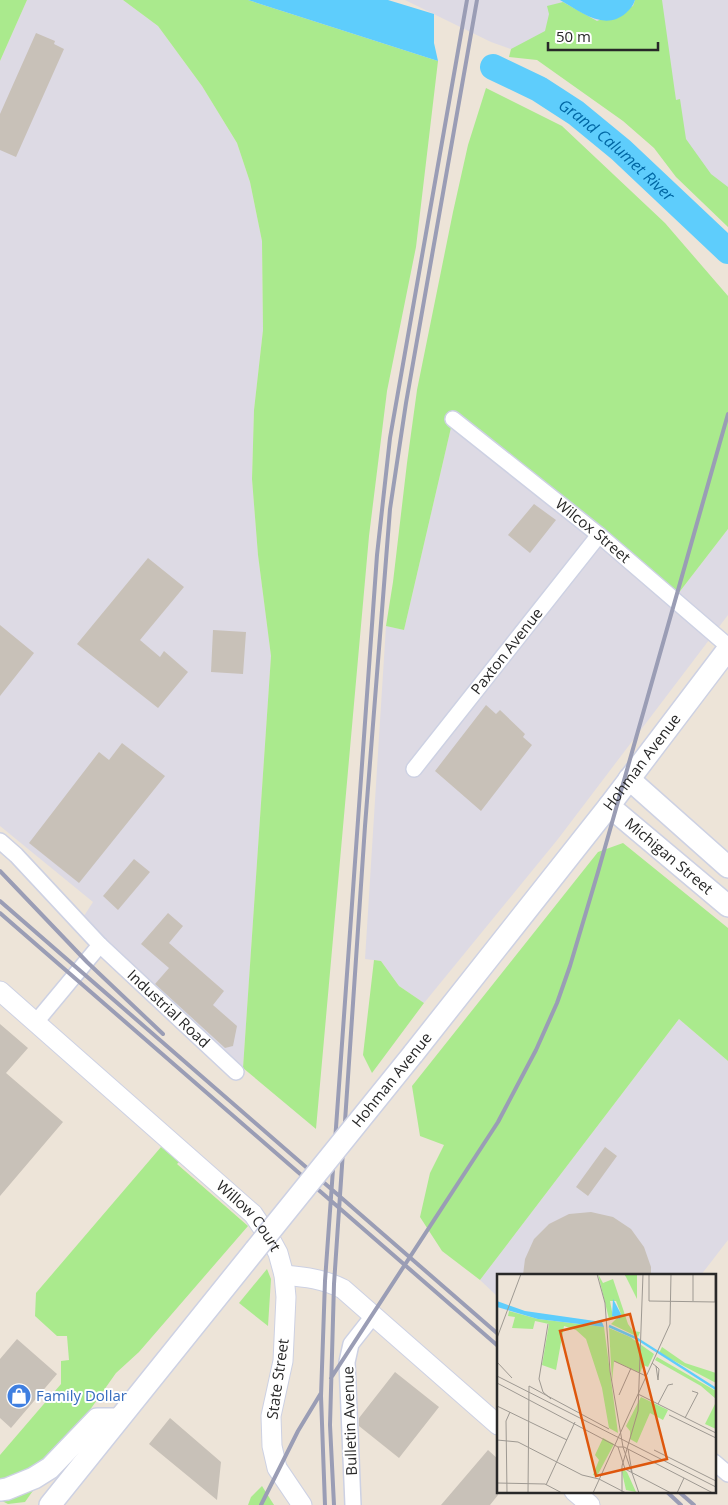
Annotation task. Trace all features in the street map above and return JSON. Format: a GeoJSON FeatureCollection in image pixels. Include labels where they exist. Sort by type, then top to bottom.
{"type":"FeatureCollection","features":[{"type":"Feature","properties":{"kind":"main road","name":"Hohman Avenue"},"geometry":{"type":"LineString","coordinates":[[50,1505],[413,1054],[609,806],[728,648]]}},
{"type":"Feature","properties":{"kind":"main road","name":"Michigan Street"},"geometry":{"type":"LineString","coordinates":[[629,779],[728,867]]}},
{"type":"Feature","properties":{"kind":"main road","name":"Michigan Street"},"geometry":{"type":"LineString","coordinates":[[609,806],[728,906]]}},
{"type":"Feature","properties":{"kind":"main road"},"geometry":{"type":"LineString","coordinates":[[0,1490],[34,1478],[50,1468],[98,1419],[118,1419]]}},
{"type":"Feature","properties":{"kind":"street","name":"Wilcox Street"},"geometry":{"type":"LineString","coordinates":[[453,419],[599,534],[728,648]]}},
{"type":"Feature","properties":{"kind":"street","name":"Paxton Avenue"},"geometry":{"type":"LineString","coordinates":[[414,769],[599,534]]}},
{"type":"Feature","properties":{"kind":"street","name":"Industrial Road"},"geometry":{"type":"LineString","coordinates":[[0,841],[16,855],[100,945],[236,1072]]}},
{"type":"Feature","properties":{"kind":"street"},"geometry":{"type":"LineString","coordinates":[[36,1022],[100,945]]}},
{"type":"Feature","properties":{"kind":"street","name":"Willow Court"},"geometry":{"type":"LineString","coordinates":[[0,991],[253,1214],[263,1226],[278,1253],[284,1275]]}},
{"type":"Feature","properties":{"kind":"street"},"geometry":{"type":"LineString","coordinates":[[284,1275],[307,1277],[334,1284],[343,1289],[497,1424]]}},
{"type":"Feature","properties":{"kind":"street","name":"State Street"},"geometry":{"type":"LineString","coordinates":[[284,1275],[286,1297],[283,1361],[271,1416],[272,1446],[277,1468],[302,1505]]}},
{"type":"Feature","properties":{"kind":"street","name":"Bulletin Avenue"},"geometry":{"type":"LineString","coordinates":[[354,1505],[347,1362],[351,1344],[373,1316]]}},
{"type":"Feature","properties":{"kind":"street"},"geometry":{"type":"LineString","coordinates":[[716,1464],[728,1474]]}},
{"type":"Feature","properties":{"kind":"street"},"geometry":{"type":"LineString","coordinates":[[575,1492],[590,1505]]}},
{"type":"Feature","properties":{"kind":"shaded area"},"geometry":{"type":"Polygon","coordinates":[[[27,0],[123,0],[158,26],[202,86],[237,143],[250,182],[262,241],[263,330],[254,410],[252,479],[258,555],[271,656],[243,1068],[136,974],[82,919],[93,902],[0,826],[0,61],[27,0]]]}},
{"type":"Feature","properties":{"kind":"shaded area"},"geometry":{"type":"Polygon","coordinates":[[[405,0],[728,0],[728,195],[631,91],[491,42],[405,0]]]}},
{"type":"Feature","properties":{"kind":"shaded area"},"geometry":{"type":"Polygon","coordinates":[[[453,419],[674,599],[728,529],[728,615],[558,839],[424,1003],[399,986],[381,961],[365,959],[386,626],[404,630],[453,419]]]}},
{"type":"Feature","properties":{"kind":"shaded area"},"geometry":{"type":"Polygon","coordinates":[[[679,1019],[728,1061],[728,1240],[702,1274],[497,1274],[497,1296],[480,1280],[679,1019]]]}},
{"type":"Feature","properties":{"kind":"green space"},"geometry":{"type":"Polygon","coordinates":[[[0,0],[27,0],[0,61],[0,0]]]}},
{"type":"Feature","properties":{"kind":"green space"},"geometry":{"type":"Polygon","coordinates":[[[123,0],[248,0],[438,61],[416,247],[387,391],[369,536],[316,1129],[243,1068],[271,656],[258,555],[252,479],[254,410],[263,330],[262,241],[250,182],[237,143],[202,86],[158,26],[123,0]]]}},
{"type":"Feature","properties":{"kind":"green space"},"geometry":{"type":"Polygon","coordinates":[[[635,0],[662,0],[676,100],[680,99],[686,139],[711,174],[728,187],[728,227],[676,177],[654,148],[623,121],[537,60],[509,57],[511,49],[545,31],[549,14],[547,6],[563,2],[597,21],[633,6],[635,0]]]}},
{"type":"Feature","properties":{"kind":"green space"},"geometry":{"type":"Polygon","coordinates":[[[486,88],[562,126],[665,223],[728,296],[728,529],[674,599],[453,419],[404,630],[386,626],[417,390],[468,145],[486,88]]]}},
{"type":"Feature","properties":{"kind":"green space"},"geometry":{"type":"Polygon","coordinates":[[[623,843],[728,928],[728,1061],[679,1019],[480,1280],[442,1251],[420,1217],[430,1173],[444,1145],[420,1136],[412,1086],[598,852],[623,843]]]}},
{"type":"Feature","properties":{"kind":"green space"},"geometry":{"type":"Polygon","coordinates":[[[374,960],[381,961],[399,986],[424,1003],[372,1073],[363,1055],[374,960]]]}},
{"type":"Feature","properties":{"kind":"green space"},"geometry":{"type":"Polygon","coordinates":[[[161,1147],[179,1162],[177,1164],[248,1226],[139,1352],[116,1373],[25,1502],[8,1504],[0,1500],[0,1455],[61,1384],[61,1361],[69,1360],[67,1336],[57,1336],[35,1316],[36,1293],[161,1147]]]}},
{"type":"Feature","properties":{"kind":"green space"},"geometry":{"type":"Polygon","coordinates":[[[267,1269],[271,1279],[268,1326],[239,1303],[267,1269]]]}},
{"type":"Feature","properties":{"kind":"green space"},"geometry":{"type":"Polygon","coordinates":[[[262,1486],[274,1505],[248,1505],[251,1497],[262,1486]]]}},
{"type":"Feature","properties":{"kind":"water"},"geometry":{"type":"Polygon","coordinates":[[[248,0],[388,0],[434,14],[434,43],[438,61],[248,0]]]}},
{"type":"Feature","properties":{"kind":"water"},"geometry":{"type":"Polygon","coordinates":[[[560,0],[635,0],[626,13],[609,21],[592,18],[560,0]]]}},
{"type":"Feature","properties":{"kind":"building"},"geometry":{"type":"Polygon","coordinates":[[[36,33],[55,41],[54,44],[64,49],[16,157],[0,150],[0,114],[36,33]]]}},
{"type":"Feature","properties":{"kind":"building"},"geometry":{"type":"Polygon","coordinates":[[[534,504],[556,520],[530,553],[508,535],[534,504]]]}},
{"type":"Feature","properties":{"kind":"building"},"geometry":{"type":"Polygon","coordinates":[[[148,558],[184,587],[140,640],[160,657],[164,651],[188,672],[158,708],[77,644],[148,558]]]}},
{"type":"Feature","properties":{"kind":"building"},"geometry":{"type":"Polygon","coordinates":[[[0,625],[34,653],[0,696],[0,625]]]}},
{"type":"Feature","properties":{"kind":"building"},"geometry":{"type":"Polygon","coordinates":[[[213,630],[246,632],[243,674],[211,672],[213,630]]]}},
{"type":"Feature","properties":{"kind":"building"},"geometry":{"type":"Polygon","coordinates":[[[486,705],[496,714],[500,710],[525,734],[523,737],[532,745],[481,811],[435,771],[486,705]]]}},
{"type":"Feature","properties":{"kind":"building"},"geometry":{"type":"Polygon","coordinates":[[[122,743],[165,776],[79,883],[29,843],[99,752],[109,760],[122,743]]]}},
{"type":"Feature","properties":{"kind":"building"},"geometry":{"type":"Polygon","coordinates":[[[134,859],[150,872],[118,910],[103,896],[134,859]]]}},
{"type":"Feature","properties":{"kind":"building"},"geometry":{"type":"Polygon","coordinates":[[[168,913],[183,926],[169,943],[224,991],[213,1005],[237,1026],[233,1046],[225,1048],[155,984],[169,968],[141,944],[168,913]]]}},
{"type":"Feature","properties":{"kind":"building"},"geometry":{"type":"Polygon","coordinates":[[[0,1024],[28,1048],[6,1073],[63,1122],[0,1196],[0,1024]]]}},
{"type":"Feature","properties":{"kind":"building"},"geometry":{"type":"Polygon","coordinates":[[[605,1147],[617,1156],[588,1196],[576,1187],[605,1147]]]}},
{"type":"Feature","properties":{"kind":"building"},"geometry":{"type":"Polygon","coordinates":[[[591,1212],[613,1217],[631,1229],[644,1247],[651,1267],[651,1274],[523,1274],[525,1259],[534,1239],[549,1224],[569,1214],[591,1212]]]}},
{"type":"Feature","properties":{"kind":"building","name":"Family Dollar"},"geometry":{"type":"Polygon","coordinates":[[[17,1339],[57,1374],[11,1428],[0,1418],[0,1359],[17,1339]]]}},
{"type":"Feature","properties":{"kind":"building"},"geometry":{"type":"Polygon","coordinates":[[[395,1372],[439,1407],[399,1458],[359,1426],[359,1418],[395,1372]]]}},
{"type":"Feature","properties":{"kind":"building"},"geometry":{"type":"Polygon","coordinates":[[[170,1418],[221,1462],[217,1500],[149,1444],[170,1418]]]}},
{"type":"Feature","properties":{"kind":"building"},"geometry":{"type":"Polygon","coordinates":[[[488,1450],[497,1458],[498,1495],[490,1505],[441,1505],[488,1450]]]}},
{"type":"Feature","properties":{"kind":"waterway","name":"Grand Calumet River"},"geometry":{"type":"LineString","coordinates":[[493,67],[539,89],[576,113],[621,150],[728,251]]}},
{"type":"Feature","properties":{"kind":"railway"},"geometry":{"type":"LineString","coordinates":[[325,1505],[321,1396],[325,1281],[377,555],[390,438],[467,0]]}},
{"type":"Feature","properties":{"kind":"railway"},"geometry":{"type":"LineString","coordinates":[[334,1505],[330,1425],[334,1284],[365,826],[390,509],[406,403],[477,0]]}},
{"type":"Feature","properties":{"kind":"railway"},"geometry":{"type":"LineString","coordinates":[[331,1378],[498,1122],[536,1050],[557,1003],[598,872],[728,414]]}},
{"type":"Feature","properties":{"kind":"railway"},"geometry":{"type":"LineString","coordinates":[[0,871],[87,962],[163,1034]]}},
{"type":"Feature","properties":{"kind":"railway"},"geometry":{"type":"LineString","coordinates":[[0,901],[497,1333]]}},
{"type":"Feature","properties":{"kind":"railway"},"geometry":{"type":"LineString","coordinates":[[0,913],[497,1345]]}},
{"type":"Feature","properties":{"kind":"railway"},"geometry":{"type":"LineString","coordinates":[[261,1505],[298,1431],[321,1393]]}},
{"type":"Feature","properties":{"kind":"railway"},"geometry":{"type":"LineString","coordinates":[[667,1492],[681,1505]]}},
{"type":"Feature","properties":{"kind":"railway"},"geometry":{"type":"LineString","coordinates":[[679,1492],[694,1505]]}},
{"type":"Feature","properties":{"kind":"place","name":"Family Dollar"},"geometry":{"type":"Point","coordinates":[19,1396]}}]}
